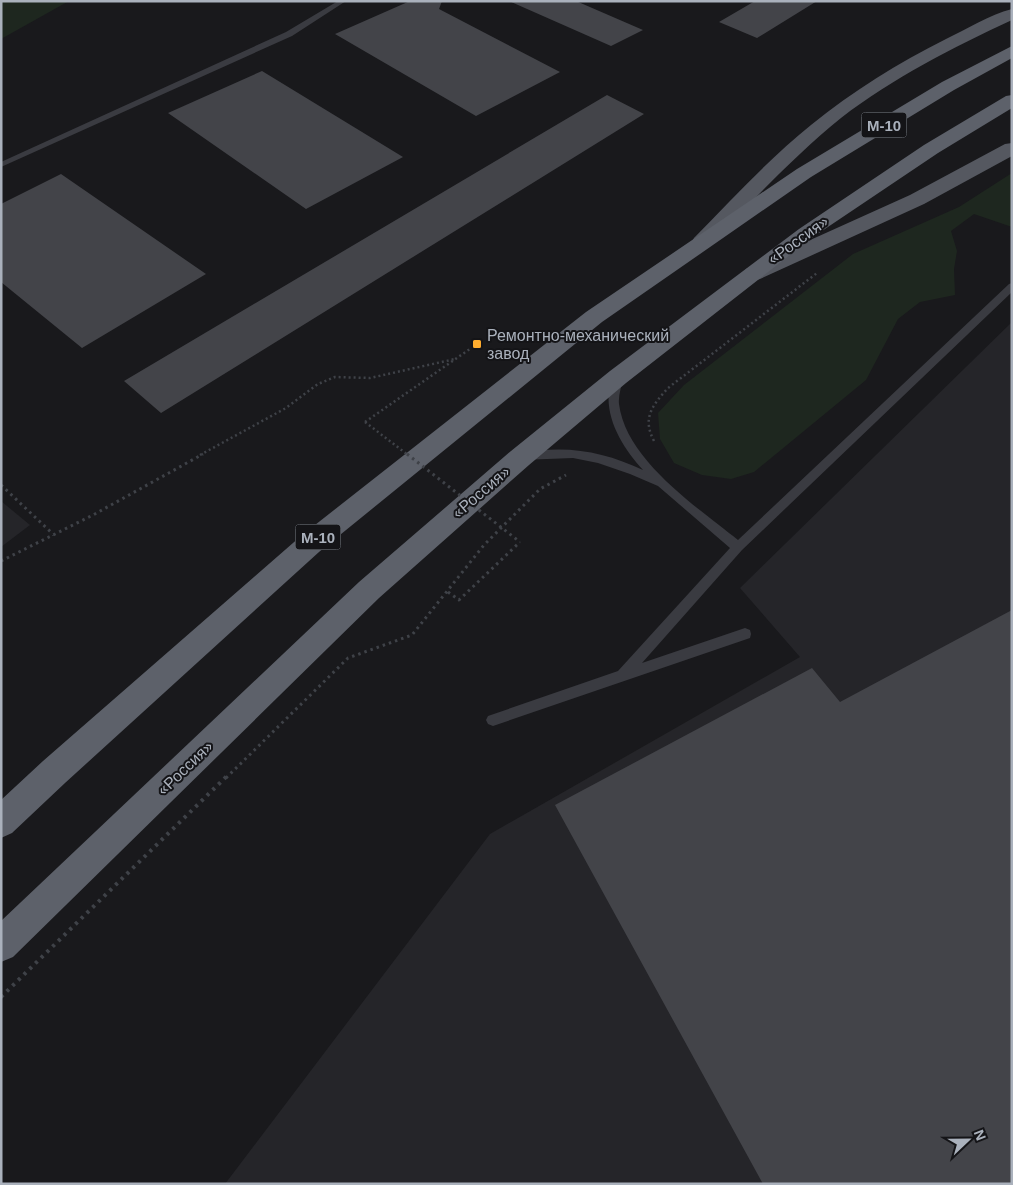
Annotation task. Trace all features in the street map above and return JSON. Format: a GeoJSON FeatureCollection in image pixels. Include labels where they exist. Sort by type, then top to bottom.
{"type":"FeatureCollection","features":[{"type":"Feature","properties":{"kind":"highway","name":"М-10"},"geometry":{"type":"LineString","coordinates":[[1,822],[54,772],[317,538],[594,317],[804,173],[948,86],[1012,51]]}},
{"type":"Feature","properties":{"kind":"highway","name":"«Россия»"},"geometry":{"type":"LineString","coordinates":[[1,946],[369,590],[520,458],[618,377],[837,212],[932,149],[1012,100]]}},
{"type":"Feature","properties":{"kind":"main road"},"geometry":{"type":"LineString","coordinates":[[701,243],[761,180],[836,114],[893,74],[1012,14]]}},
{"type":"Feature","properties":{"kind":"main road"},"geometry":{"type":"LineString","coordinates":[[753,274],[885,216],[962,178],[1012,148]]}},
{"type":"Feature","properties":{"kind":"lane"},"geometry":{"type":"LineString","coordinates":[[1,165],[289,34],[343,1]]}},
{"type":"Feature","properties":{"kind":"lane"},"geometry":{"type":"LineString","coordinates":[[622,676],[738,547],[1012,286]]}},
{"type":"Feature","properties":{"kind":"lane"},"geometry":{"type":"LineString","coordinates":[[618,377],[614,404],[619,426],[634,452],[666,487],[738,547]]}},
{"type":"Feature","properties":{"kind":"lane"},"geometry":{"type":"LineString","coordinates":[[520,458],[559,453],[590,456],[617,463],[666,487]]}},
{"type":"Feature","properties":{"kind":"lane"},"geometry":{"type":"LineString","coordinates":[[493,720],[745,634]]}},
{"type":"Feature","properties":{"kind":"path"},"geometry":{"type":"LineString","coordinates":[[655,444],[648,426],[650,411],[668,388],[823,268]]}},
{"type":"Feature","properties":{"kind":"path"},"geometry":{"type":"LineString","coordinates":[[448,592],[459,600],[520,542],[365,422],[477,344]]}},
{"type":"Feature","properties":{"kind":"path"},"geometry":{"type":"LineString","coordinates":[[1,561],[54,535],[286,408],[318,384],[335,377],[370,378],[455,359]]}},
{"type":"Feature","properties":{"kind":"path"},"geometry":{"type":"LineString","coordinates":[[1,997],[348,658],[412,635],[484,545],[540,489],[553,481],[574,474]]}},
{"type":"Feature","properties":{"kind":"path"},"geometry":{"type":"LineString","coordinates":[[1,485],[54,535]]}},
{"type":"Feature","properties":{"kind":"shaded area"},"geometry":{"type":"Polygon","coordinates":[[[1,1],[69,1],[1,39],[1,1]]]}},
{"type":"Feature","properties":{"kind":"shaded area"},"geometry":{"type":"Polygon","coordinates":[[[1012,173],[1012,227],[974,214],[951,231],[957,251],[954,269],[955,295],[920,302],[898,319],[866,380],[754,472],[731,479],[702,475],[674,463],[660,439],[658,413],[684,385],[853,254],[959,207],[1012,173]]]}},
{"type":"Feature","properties":{"kind":"shaded area"},"geometry":{"type":"Polygon","coordinates":[[[1012,322],[1012,1184],[225,1184],[490,834],[800,657],[740,588],[1012,322]]]}},
{"type":"Feature","properties":{"kind":"shaded area"},"geometry":{"type":"Polygon","coordinates":[[[1,501],[30,525],[1,547],[1,501]]]}},
{"type":"Feature","properties":{"kind":"building"},"geometry":{"type":"Polygon","coordinates":[[[410,1],[442,1],[439,9],[560,72],[476,116],[335,34],[410,1]]]}},
{"type":"Feature","properties":{"kind":"building"},"geometry":{"type":"Polygon","coordinates":[[[509,1],[576,1],[643,30],[611,46],[509,1]]]}},
{"type":"Feature","properties":{"kind":"building"},"geometry":{"type":"Polygon","coordinates":[[[755,1],[817,1],[757,38],[719,22],[755,1]]]}},
{"type":"Feature","properties":{"kind":"building"},"geometry":{"type":"Polygon","coordinates":[[[262,71],[403,157],[306,209],[168,113],[262,71]]]}},
{"type":"Feature","properties":{"kind":"building"},"geometry":{"type":"Polygon","coordinates":[[[607,95],[644,114],[161,413],[124,381],[607,95]]]}},
{"type":"Feature","properties":{"kind":"building"},"geometry":{"type":"Polygon","coordinates":[[[61,174],[206,274],[82,348],[1,282],[1,204],[61,174]]]}},
{"type":"Feature","properties":{"kind":"building"},"geometry":{"type":"Polygon","coordinates":[[[1012,610],[1012,1184],[763,1184],[555,805],[812,668],[840,702],[1012,610]]]}},
{"type":"Feature","properties":{"kind":"place","name":"Ремонтно-механический завод"},"geometry":{"type":"Point","coordinates":[477,344]}}]}
